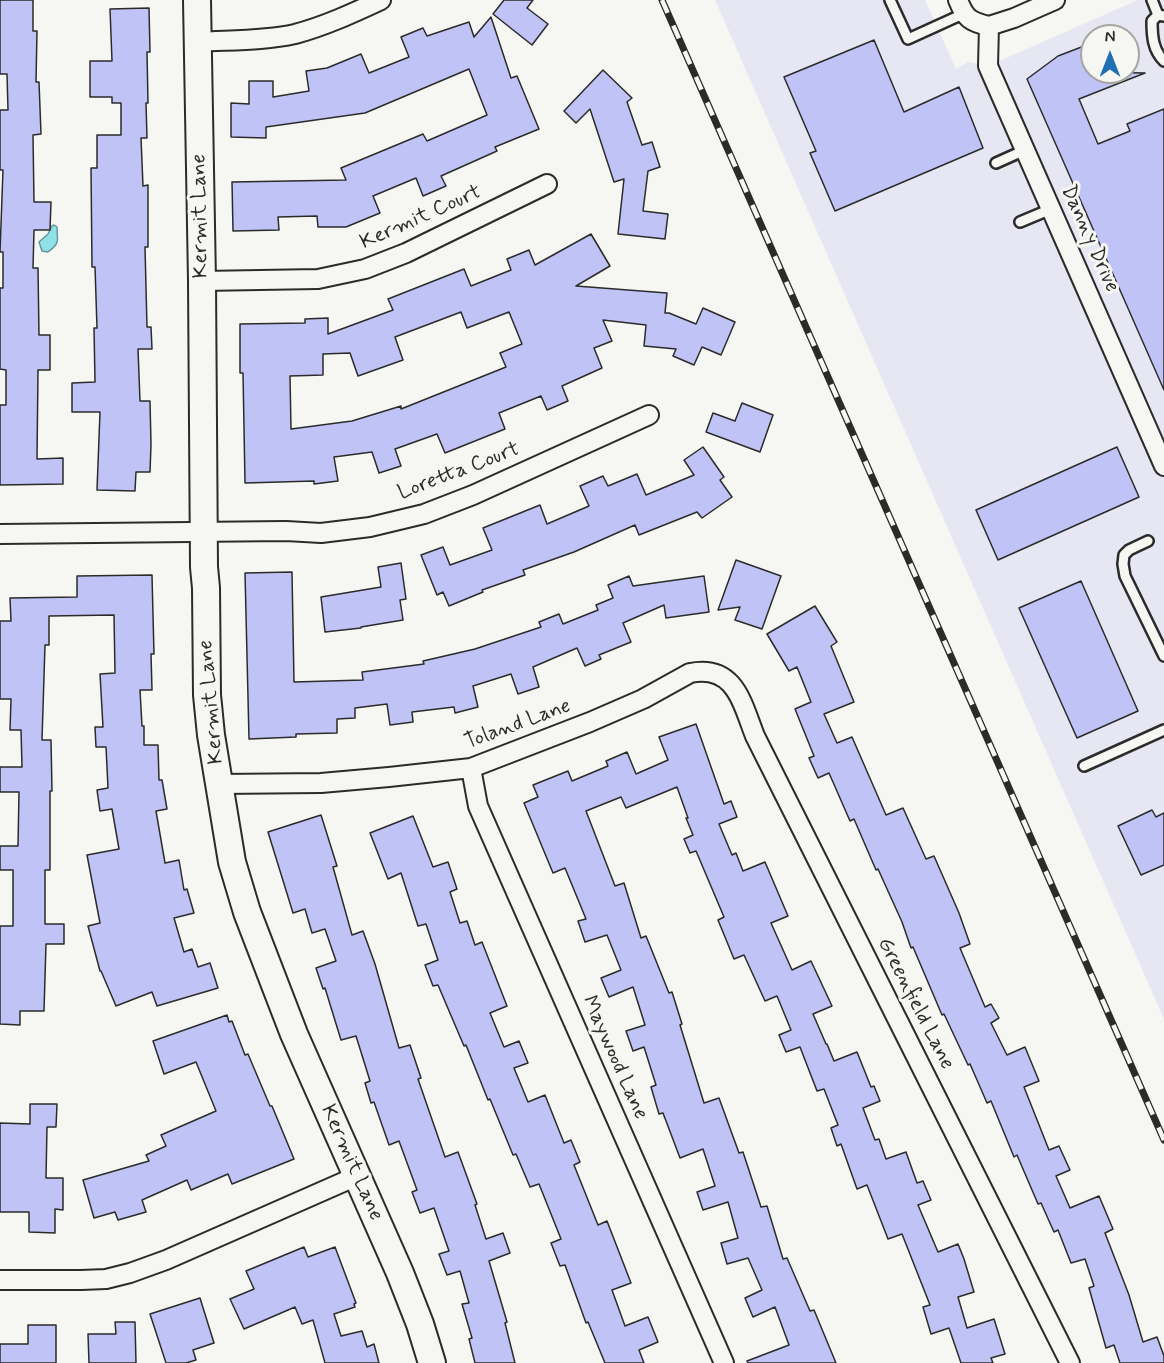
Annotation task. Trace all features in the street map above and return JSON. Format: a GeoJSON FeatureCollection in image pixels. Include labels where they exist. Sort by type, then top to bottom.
{"type":"FeatureCollection","features":[{"type":"Feature","properties":{"kind":"street","name":"Kermit Lane"},"geometry":{"type":"LineString","coordinates":[[197,0],[207,695],[211,735],[232,862],[247,912],[294,1034],[400,1273],[432,1363]]}},
{"type":"Feature","properties":{"kind":"street"},"geometry":{"type":"LineString","coordinates":[[198,42],[295,34],[330,23],[381,0]]}},
{"type":"Feature","properties":{"kind":"street"},"geometry":{"type":"LineString","coordinates":[[960,7],[974,23],[988,26],[1014,18],[1055,0]]}},
{"type":"Feature","properties":{"kind":"street","name":"Danny Drive"},"geometry":{"type":"LineString","coordinates":[[988,26],[988,66],[1164,466]]}},
{"type":"Feature","properties":{"kind":"street","name":"Kermit Court"},"geometry":{"type":"LineString","coordinates":[[202,281],[318,279],[365,269],[406,253],[547,184]]}},
{"type":"Feature","properties":{"kind":"street","name":"Loretta Court"},"geometry":{"type":"LineString","coordinates":[[0,534],[321,532],[370,527],[424,514],[473,495],[649,415]]}},
{"type":"Feature","properties":{"kind":"street","name":"Toland Lane"},"geometry":{"type":"LineString","coordinates":[[220,784],[321,783],[471,768],[590,722],[643,699],[690,673],[713,673]]}},
{"type":"Feature","properties":{"kind":"street","name":"Greenfield Lane"},"geometry":{"type":"LineString","coordinates":[[713,673],[724,677],[738,691],[755,736],[1070,1363]]}},
{"type":"Feature","properties":{"kind":"street","name":"Maywood Lane"},"geometry":{"type":"LineString","coordinates":[[471,768],[478,806],[724,1363]]}},
{"type":"Feature","properties":{"kind":"street"},"geometry":{"type":"LineString","coordinates":[[0,1280],[106,1279],[130,1274],[357,1176]]}},
{"type":"Feature","properties":{"kind":"lane"},"geometry":{"type":"LineString","coordinates":[[890,0],[908,39],[960,7]]}},
{"type":"Feature","properties":{"kind":"lane"},"geometry":{"type":"LineString","coordinates":[[1152,0],[1161,16],[1152,21],[1152,38],[1156,52],[1164,61]]}},
{"type":"Feature","properties":{"kind":"lane"},"geometry":{"type":"LineString","coordinates":[[996,163],[1025,150]]}},
{"type":"Feature","properties":{"kind":"lane"},"geometry":{"type":"LineString","coordinates":[[1020,222],[1051,209]]}},
{"type":"Feature","properties":{"kind":"lane"},"geometry":{"type":"LineString","coordinates":[[1148,541],[1129,550],[1124,555],[1123,564],[1125,576],[1164,656]]}},
{"type":"Feature","properties":{"kind":"lane"},"geometry":{"type":"LineString","coordinates":[[1084,766],[1164,730]]}},
{"type":"Feature","properties":{"kind":"shaded area"},"geometry":{"type":"Polygon","coordinates":[[[715,0],[925,0],[956,69],[968,62],[988,66],[1080,26],[1080,84],[1140,84],[1140,24],[1083,24],[1138,0],[1164,0],[1164,1019],[715,0]]]}},
{"type":"Feature","properties":{"kind":"water"},"geometry":{"type":"Polygon","coordinates":[[[54,225],[57,227],[57,243],[48,252],[42,251],[39,242],[54,225]]]}},
{"type":"Feature","properties":{"kind":"building"},"geometry":{"type":"Polygon","coordinates":[[[0,0],[33,0],[33,31],[37,31],[36,82],[39,82],[41,134],[33,135],[34,202],[51,202],[50,230],[34,230],[33,268],[38,268],[39,335],[50,335],[50,370],[38,370],[37,459],[63,458],[63,484],[0,485],[0,405],[6,405],[6,370],[0,369],[3,170],[0,170],[0,110],[8,110],[7,74],[0,74],[0,0]]]}},
{"type":"Feature","properties":{"kind":"building"},"geometry":{"type":"Polygon","coordinates":[[[504,0],[533,0],[527,8],[548,24],[532,45],[493,14],[504,0]]]}},
{"type":"Feature","properties":{"kind":"building"},"geometry":{"type":"Polygon","coordinates":[[[149,8],[147,138],[141,138],[143,186],[148,185],[148,247],[145,247],[147,327],[151,327],[152,349],[138,349],[140,401],[150,401],[150,472],[136,472],[135,491],[97,490],[100,412],[72,412],[72,383],[95,382],[94,328],[97,328],[95,267],[92,267],[91,168],[97,168],[97,135],[121,135],[121,103],[112,103],[112,97],[90,97],[90,61],[112,61],[110,9],[149,8]]]}},
{"type":"Feature","properties":{"kind":"building"},"geometry":{"type":"Polygon","coordinates":[[[491,17],[511,78],[517,76],[539,129],[495,147],[497,151],[441,176],[446,186],[423,196],[416,178],[373,196],[380,213],[346,227],[318,227],[317,216],[278,217],[279,230],[233,231],[232,182],[346,180],[341,168],[423,134],[427,141],[487,115],[469,69],[365,113],[266,127],[266,138],[231,137],[231,103],[249,104],[249,81],[273,81],[273,97],[309,91],[306,71],[327,68],[361,54],[369,73],[409,57],[401,37],[423,28],[427,36],[469,22],[474,37],[491,17]]]}},
{"type":"Feature","properties":{"kind":"building"},"geometry":{"type":"Polygon","coordinates":[[[874,40],[904,112],[959,87],[983,148],[835,211],[810,153],[816,151],[784,77],[874,40]]]}},
{"type":"Feature","properties":{"kind":"building"},"geometry":{"type":"Polygon","coordinates":[[[1080,48],[1080,84],[1117,84],[1079,99],[1098,144],[1130,131],[1127,124],[1164,109],[1164,390],[1027,79],[1058,56],[1080,48]]]}},
{"type":"Feature","properties":{"kind":"building"},"geometry":{"type":"Polygon","coordinates":[[[603,70],[632,98],[627,102],[642,145],[652,142],[660,167],[648,171],[643,211],[668,214],[665,239],[618,234],[624,179],[614,182],[590,109],[576,123],[564,111],[603,70]]]}},
{"type":"Feature","properties":{"kind":"building"},"geometry":{"type":"Polygon","coordinates":[[[591,234],[610,266],[576,286],[667,293],[665,313],[696,324],[703,308],[735,322],[721,355],[702,347],[694,365],[673,356],[676,349],[644,346],[646,325],[603,320],[612,341],[594,348],[602,368],[562,386],[568,401],[547,410],[541,396],[499,413],[505,429],[445,453],[437,434],[395,449],[401,466],[379,473],[372,452],[334,457],[338,481],[314,484],[314,481],[245,483],[240,324],[305,323],[305,319],[328,318],[328,334],[393,310],[388,299],[464,269],[471,286],[511,270],[507,259],[529,250],[535,265],[591,234]],[[461,312],[395,337],[403,360],[358,376],[350,353],[323,354],[323,375],[290,376],[291,429],[352,421],[401,406],[401,409],[506,367],[500,353],[522,344],[509,312],[467,328],[461,312]]]}},
{"type":"Feature","properties":{"kind":"building"},"geometry":{"type":"Polygon","coordinates":[[[742,403],[773,415],[760,452],[706,432],[713,413],[735,421],[742,403]]]}},
{"type":"Feature","properties":{"kind":"building"},"geometry":{"type":"Polygon","coordinates":[[[703,447],[724,477],[720,480],[732,497],[702,518],[697,512],[639,535],[635,525],[574,552],[523,570],[525,575],[482,590],[483,592],[449,606],[443,592],[437,595],[421,555],[443,547],[450,565],[492,550],[483,528],[540,505],[547,524],[589,506],[580,486],[603,476],[608,486],[637,474],[646,495],[694,475],[684,460],[703,447]]]}},
{"type":"Feature","properties":{"kind":"building"},"geometry":{"type":"Polygon","coordinates":[[[1117,447],[1139,497],[998,560],[976,510],[1117,447]]]}},
{"type":"Feature","properties":{"kind":"building"},"geometry":{"type":"Polygon","coordinates":[[[736,560],[781,576],[762,629],[735,620],[740,607],[718,610],[736,560]]]}},
{"type":"Feature","properties":{"kind":"building"},"geometry":{"type":"Polygon","coordinates":[[[401,563],[406,599],[400,600],[403,620],[325,632],[321,597],[381,587],[378,567],[401,563]]]}},
{"type":"Feature","properties":{"kind":"building"},"geometry":{"type":"Polygon","coordinates":[[[292,572],[294,682],[363,680],[362,672],[424,664],[423,661],[475,649],[541,627],[539,622],[559,614],[563,624],[598,610],[596,605],[613,598],[608,585],[629,576],[633,586],[704,576],[709,612],[666,618],[664,605],[623,623],[631,642],[599,655],[601,659],[585,666],[577,648],[533,667],[539,687],[518,694],[511,674],[473,686],[478,707],[455,713],[454,707],[412,712],[413,722],[390,725],[387,704],[355,708],[355,718],[337,719],[337,733],[249,739],[245,573],[292,572]]]}},
{"type":"Feature","properties":{"kind":"building"},"geometry":{"type":"Polygon","coordinates":[[[152,575],[154,654],[151,654],[152,690],[140,690],[144,745],[158,745],[159,780],[162,780],[167,809],[156,811],[165,863],[179,860],[184,890],[187,889],[194,913],[174,918],[184,952],[192,949],[198,967],[210,963],[218,988],[157,1006],[152,992],[116,1006],[100,971],[88,926],[100,923],[87,855],[119,849],[112,809],[100,811],[97,790],[108,788],[106,747],[96,747],[95,727],[103,727],[100,674],[115,673],[114,615],[49,616],[49,645],[45,645],[42,740],[51,740],[52,791],[50,791],[50,870],[45,870],[45,924],[64,924],[64,944],[46,944],[44,1011],[20,1011],[20,1025],[0,1024],[0,926],[13,926],[13,870],[0,870],[0,846],[18,846],[19,792],[0,792],[0,767],[22,767],[21,730],[10,730],[11,699],[0,699],[0,621],[11,621],[10,598],[77,597],[77,576],[152,575]]]}},
{"type":"Feature","properties":{"kind":"building"},"geometry":{"type":"Polygon","coordinates":[[[1081,581],[1138,711],[1077,738],[1019,608],[1081,581]]]}},
{"type":"Feature","properties":{"kind":"building"},"geometry":{"type":"Polygon","coordinates":[[[815,606],[837,642],[831,646],[854,702],[824,714],[837,743],[852,737],[886,815],[903,808],[926,859],[934,856],[970,944],[960,948],[985,1007],[991,1004],[999,1018],[991,1023],[1007,1055],[1025,1047],[1039,1081],[1024,1087],[1049,1150],[1059,1146],[1070,1170],[1056,1176],[1070,1208],[1099,1196],[1113,1229],[1105,1233],[1129,1295],[1143,1342],[1157,1337],[1164,1356],[1164,1363],[1120,1363],[1114,1345],[1106,1348],[1089,1288],[1094,1286],[1085,1259],[1071,1263],[1058,1230],[1054,1232],[1041,1203],[1038,1204],[1017,1155],[1014,1157],[991,1101],[987,1103],[970,1064],[968,1065],[944,1014],[942,1015],[854,819],[850,821],[829,773],[818,778],[809,758],[814,756],[795,709],[811,702],[797,667],[789,671],[767,634],[815,606]]]}},
{"type":"Feature","properties":{"kind":"building"},"geometry":{"type":"Polygon","coordinates":[[[696,724],[724,804],[731,801],[737,817],[719,824],[732,855],[736,853],[743,871],[765,862],[788,916],[771,923],[792,970],[811,961],[832,1006],[813,1014],[826,1044],[834,1061],[857,1052],[871,1087],[874,1086],[880,1101],[863,1108],[875,1140],[879,1139],[886,1159],[906,1152],[917,1183],[923,1181],[931,1200],[918,1205],[938,1252],[958,1244],[974,1292],[958,1297],[967,1328],[994,1319],[1005,1354],[991,1358],[993,1363],[961,1363],[949,1328],[931,1334],[923,1307],[930,1305],[902,1234],[888,1239],[867,1185],[857,1189],[841,1144],[837,1146],[831,1128],[838,1125],[824,1089],[817,1091],[800,1047],[786,1052],[779,1035],[791,1030],[777,996],[765,1001],[744,955],[734,959],[718,920],[724,917],[696,851],[690,853],[684,839],[693,835],[677,787],[626,808],[621,797],[586,811],[615,886],[624,883],[641,938],[646,936],[669,993],[672,992],[704,1103],[719,1098],[739,1153],[743,1152],[761,1207],[767,1206],[783,1259],[787,1258],[810,1311],[814,1310],[836,1363],[748,1363],[747,1361],[789,1345],[775,1307],[753,1317],[745,1298],[762,1290],[748,1258],[727,1264],[721,1243],[738,1238],[728,1202],[703,1210],[697,1192],[715,1186],[703,1149],[680,1158],[663,1113],[659,1114],[651,1087],[656,1085],[644,1047],[633,1051],[626,1031],[645,1025],[633,987],[609,997],[601,978],[621,970],[607,935],[585,942],[578,921],[586,919],[565,868],[553,873],[524,803],[538,797],[533,785],[568,771],[572,781],[608,766],[606,761],[627,752],[636,774],[668,760],[659,737],[696,724]]]}},
{"type":"Feature","properties":{"kind":"building"},"geometry":{"type":"Polygon","coordinates":[[[1152,810],[1156,817],[1164,813],[1164,865],[1141,875],[1118,826],[1152,810]]]}},
{"type":"Feature","properties":{"kind":"building"},"geometry":{"type":"Polygon","coordinates":[[[321,815],[337,866],[333,867],[352,935],[363,931],[399,1048],[410,1045],[421,1078],[418,1079],[445,1157],[458,1152],[477,1204],[475,1205],[486,1239],[503,1233],[510,1253],[489,1261],[507,1322],[505,1323],[515,1363],[475,1363],[469,1339],[472,1338],[462,1304],[469,1303],[460,1271],[447,1275],[439,1254],[449,1251],[434,1208],[420,1213],[412,1192],[417,1190],[399,1141],[389,1145],[374,1102],[371,1103],[365,1083],[370,1081],[356,1036],[341,1040],[325,988],[323,989],[316,968],[336,961],[325,929],[312,933],[305,909],[293,913],[268,832],[321,815]]]}},
{"type":"Feature","properties":{"kind":"building"},"geometry":{"type":"Polygon","coordinates":[[[413,816],[433,867],[448,862],[457,889],[450,892],[460,923],[467,921],[475,945],[482,942],[507,1006],[490,1013],[504,1047],[519,1041],[528,1063],[514,1068],[528,1102],[545,1095],[564,1143],[571,1140],[580,1162],[574,1165],[598,1225],[607,1221],[631,1283],[612,1290],[625,1326],[648,1317],[658,1342],[639,1350],[644,1363],[605,1363],[588,1322],[586,1323],[565,1265],[560,1266],[551,1243],[561,1239],[539,1184],[530,1187],[516,1154],[513,1155],[438,985],[433,986],[425,965],[438,960],[426,924],[418,926],[401,873],[388,879],[370,833],[413,816]]]}},
{"type":"Feature","properties":{"kind":"building"},"geometry":{"type":"Polygon","coordinates":[[[227,1015],[229,1022],[232,1021],[245,1055],[248,1054],[294,1159],[232,1184],[228,1174],[191,1190],[187,1180],[142,1200],[146,1212],[118,1220],[115,1212],[94,1218],[83,1180],[149,1161],[146,1155],[166,1146],[161,1135],[216,1111],[196,1062],[164,1074],[153,1041],[227,1015]]]}},
{"type":"Feature","properties":{"kind":"building"},"geometry":{"type":"Polygon","coordinates":[[[30,1104],[57,1104],[56,1127],[47,1127],[46,1178],[63,1178],[63,1210],[55,1209],[55,1233],[29,1232],[29,1212],[0,1212],[0,1123],[30,1124],[30,1104]]]}},
{"type":"Feature","properties":{"kind":"building"},"geometry":{"type":"Polygon","coordinates":[[[304,1247],[308,1257],[335,1247],[356,1303],[355,1307],[334,1314],[341,1336],[362,1331],[367,1347],[374,1344],[379,1363],[325,1363],[313,1320],[302,1324],[295,1307],[244,1329],[230,1299],[254,1289],[246,1271],[304,1247]]]}},
{"type":"Feature","properties":{"kind":"building"},"geometry":{"type":"Polygon","coordinates":[[[200,1298],[214,1343],[193,1350],[196,1360],[186,1363],[166,1363],[150,1314],[200,1298]]]}},
{"type":"Feature","properties":{"kind":"building"},"geometry":{"type":"Polygon","coordinates":[[[115,1322],[135,1322],[136,1363],[89,1363],[88,1334],[116,1334],[115,1322]]]}},
{"type":"Feature","properties":{"kind":"building"},"geometry":{"type":"Polygon","coordinates":[[[28,1325],[56,1325],[56,1363],[0,1363],[0,1344],[28,1344],[28,1325]]]}},
{"type":"Feature","properties":{"kind":"railway"},"geometry":{"type":"LineString","coordinates":[[662,0],[1164,1140]]}}]}
